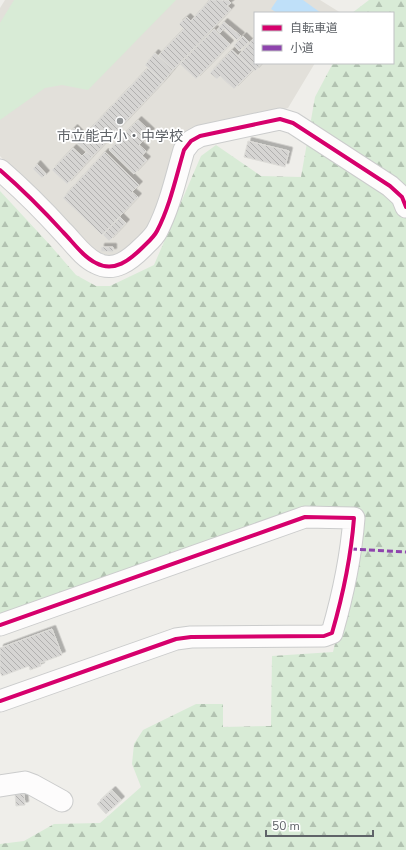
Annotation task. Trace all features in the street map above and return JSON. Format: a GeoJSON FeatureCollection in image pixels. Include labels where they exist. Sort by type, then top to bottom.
{"type":"FeatureCollection","features":[{"type":"Feature","properties":{"kind":"street"},"geometry":{"type":"LineString","coordinates":[[0,170],[86,256],[95,263],[106,267],[117,266],[128,261],[136,255],[156,233],[164,216],[184,150],[191,141],[200,136],[280,120],[293,123],[390,186],[402,198],[406,207]]}},
{"type":"Feature","properties":{"kind":"street"},"geometry":{"type":"LineString","coordinates":[[0,625],[305,517],[354,518],[351,549],[339,609],[332,633],[324,636],[191,637],[176,640],[0,701]]}},
{"type":"Feature","properties":{"kind":"street"},"geometry":{"type":"LineString","coordinates":[[0,786],[25,782],[62,801]]}},
{"type":"Feature","properties":{"kind":"shaded area","name":"市立能古小・中学校"},"geometry":{"type":"Polygon","coordinates":[[[5,0],[320,0],[339,12],[254,12],[254,64],[314,64],[288,108],[191,133],[160,208],[133,252],[102,260],[65,225],[0,156],[0,8],[5,0]]]}},
{"type":"Feature","properties":{"kind":"green space"},"geometry":{"type":"Polygon","coordinates":[[[14,0],[176,0],[88,90],[62,85],[45,88],[0,120],[0,23],[14,0]]]}},
{"type":"Feature","properties":{"kind":"green space"},"geometry":{"type":"Polygon","coordinates":[[[369,0],[406,0],[406,850],[0,850],[0,844],[24,841],[54,824],[100,823],[141,787],[132,764],[134,744],[143,730],[196,704],[223,704],[223,727],[271,726],[272,656],[333,652],[359,542],[358,512],[0,618],[0,191],[76,275],[96,286],[110,286],[154,265],[201,156],[216,145],[261,176],[301,177],[315,97],[332,64],[394,64],[394,12],[353,12],[369,0]]]}},
{"type":"Feature","properties":{"kind":"water"},"geometry":{"type":"Polygon","coordinates":[[[277,0],[303,0],[320,12],[276,12],[271,9],[277,0]]]}},
{"type":"Feature","properties":{"kind":"building"},"geometry":{"type":"Polygon","coordinates":[[[210,0],[228,0],[231,3],[227,6],[231,9],[173,70],[158,56],[184,29],[179,24],[187,17],[191,21],[210,0]]]}},
{"type":"Feature","properties":{"kind":"building"},"geometry":{"type":"Polygon","coordinates":[[[224,22],[241,36],[237,40],[224,28],[220,33],[217,30],[224,22]]]}},
{"type":"Feature","properties":{"kind":"building"},"geometry":{"type":"Polygon","coordinates":[[[214,29],[230,44],[196,79],[180,64],[214,29]]]}},
{"type":"Feature","properties":{"kind":"building"},"geometry":{"type":"Polygon","coordinates":[[[243,36],[249,42],[239,51],[234,45],[243,36]]]}},
{"type":"Feature","properties":{"kind":"building"},"geometry":{"type":"Polygon","coordinates":[[[254,38],[254,64],[261,64],[255,71],[238,56],[254,38]]]}},
{"type":"Feature","properties":{"kind":"building"},"geometry":{"type":"Polygon","coordinates":[[[232,50],[253,70],[234,89],[220,76],[217,79],[210,73],[232,50]]]}},
{"type":"Feature","properties":{"kind":"building"},"geometry":{"type":"Polygon","coordinates":[[[155,53],[173,70],[163,82],[145,65],[155,53]]]}},
{"type":"Feature","properties":{"kind":"building"},"geometry":{"type":"Polygon","coordinates":[[[148,68],[163,82],[92,157],[77,143],[148,68]]]}},
{"type":"Feature","properties":{"kind":"building"},"geometry":{"type":"Polygon","coordinates":[[[138,120],[151,132],[139,145],[146,151],[142,156],[147,160],[134,174],[109,150],[138,120]]]}},
{"type":"Feature","properties":{"kind":"building"},"geometry":{"type":"Polygon","coordinates":[[[74,128],[83,137],[77,143],[68,135],[74,128]]]}},
{"type":"Feature","properties":{"kind":"building"},"geometry":{"type":"Polygon","coordinates":[[[248,141],[289,151],[285,167],[244,157],[248,141]]]}},
{"type":"Feature","properties":{"kind":"building"},"geometry":{"type":"Polygon","coordinates":[[[73,148],[82,156],[86,152],[92,157],[67,184],[52,170],[73,148]]]}},
{"type":"Feature","properties":{"kind":"building"},"geometry":{"type":"Polygon","coordinates":[[[105,152],[139,185],[132,192],[138,197],[102,235],[63,198],[105,152]]]}},
{"type":"Feature","properties":{"kind":"building"},"geometry":{"type":"Polygon","coordinates":[[[37,164],[46,174],[42,178],[33,169],[37,164]]]}},
{"type":"Feature","properties":{"kind":"building"},"geometry":{"type":"Polygon","coordinates":[[[120,217],[126,223],[109,241],[103,235],[120,217]]]}},
{"type":"Feature","properties":{"kind":"building"},"geometry":{"type":"Polygon","coordinates":[[[101,247],[113,247],[113,252],[101,251],[101,247]]]}},
{"type":"Feature","properties":{"kind":"building"},"geometry":{"type":"Polygon","coordinates":[[[52,629],[62,655],[40,663],[41,666],[30,670],[29,666],[2,676],[0,672],[0,648],[52,629]]]}},
{"type":"Feature","properties":{"kind":"building"},"geometry":{"type":"Polygon","coordinates":[[[112,790],[121,800],[106,814],[97,804],[112,790]]]}},
{"type":"Feature","properties":{"kind":"building"},"geometry":{"type":"Polygon","coordinates":[[[15,794],[24,794],[25,805],[16,806],[15,794]]]}},
{"type":"Feature","properties":{"kind":"marked path"},"geometry":{"type":"LineString","coordinates":[[351,549],[406,552]]}},
{"type":"Feature","properties":{"kind":"cycle path"},"geometry":{"type":"LineString","coordinates":[[0,170],[40,208],[78,249],[96,263],[109,267],[121,264],[127,260],[138,252],[156,233],[169,202],[184,150],[191,141],[200,136],[280,119],[293,123],[390,186],[402,197],[406,207]]}},
{"type":"Feature","properties":{"kind":"cycle path"},"geometry":{"type":"LineString","coordinates":[[0,625],[305,517],[354,518],[346,576],[332,633],[324,636],[191,637],[176,639],[0,701]]}},
{"type":"Feature","properties":{"kind":"place","name":"市立能古小・中学校"},"geometry":{"type":"Point","coordinates":[120,121]}}]}
